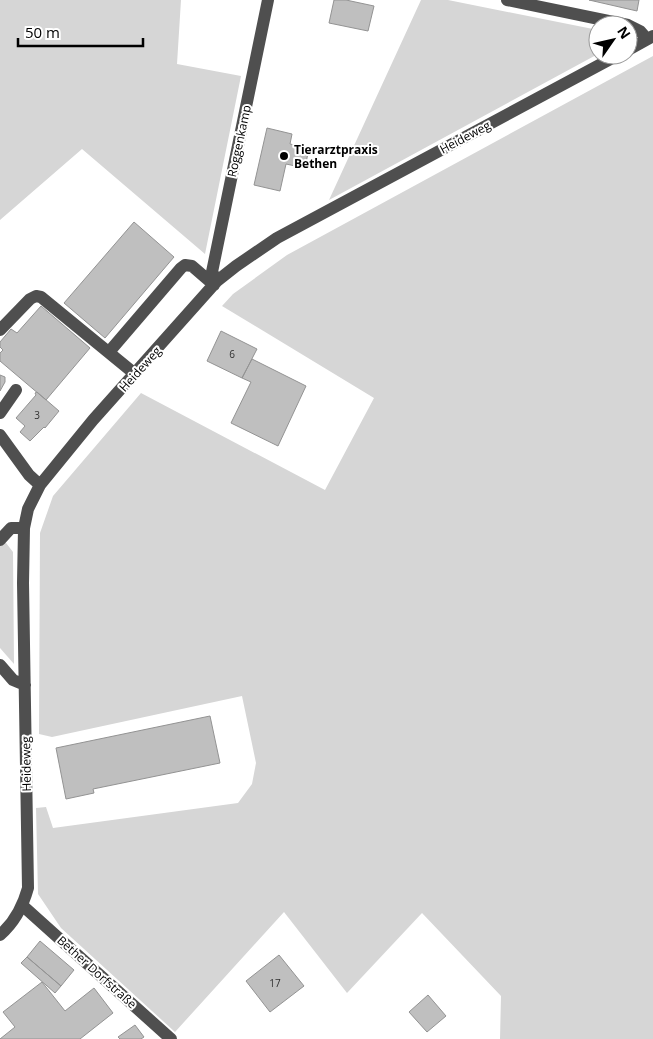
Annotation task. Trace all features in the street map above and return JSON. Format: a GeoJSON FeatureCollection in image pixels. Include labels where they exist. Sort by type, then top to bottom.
{"type":"FeatureCollection","features":[{"type":"Feature","properties":{"kind":"street","name":"Roggenkamp"},"geometry":{"type":"LineString","coordinates":[[216,283],[212,272],[268,0]]}},
{"type":"Feature","properties":{"kind":"street"},"geometry":{"type":"LineString","coordinates":[[507,0],[588,17]]}},
{"type":"Feature","properties":{"kind":"street"},"geometry":{"type":"LineString","coordinates":[[638,30],[650,38],[638,45]]}},
{"type":"Feature","properties":{"kind":"street","name":"Heideweg"},"geometry":{"type":"LineString","coordinates":[[23,906],[28,888],[23,583],[24,528],[28,509],[40,485],[94,420],[216,283],[277,238],[599,65]]}},
{"type":"Feature","properties":{"kind":"street"},"geometry":{"type":"LineString","coordinates":[[109,352],[185,265],[192,266],[216,283]]}},
{"type":"Feature","properties":{"kind":"street"},"geometry":{"type":"LineString","coordinates":[[0,330],[30,299],[36,296],[41,297],[135,374]]}},
{"type":"Feature","properties":{"kind":"street"},"geometry":{"type":"LineString","coordinates":[[0,413],[16,390]]}},
{"type":"Feature","properties":{"kind":"street"},"geometry":{"type":"LineString","coordinates":[[0,435],[29,475],[40,485]]}},
{"type":"Feature","properties":{"kind":"street"},"geometry":{"type":"LineString","coordinates":[[0,540],[11,528],[24,528]]}},
{"type":"Feature","properties":{"kind":"street"},"geometry":{"type":"LineString","coordinates":[[0,665],[13,680],[25,685]]}},
{"type":"Feature","properties":{"kind":"street"},"geometry":{"type":"LineString","coordinates":[[0,935],[8,928],[23,906]]}},
{"type":"Feature","properties":{"kind":"street","name":"Bether Dorfstraße"},"geometry":{"type":"LineString","coordinates":[[23,906],[171,1039]]}},
{"type":"Feature","properties":{"kind":"shaded area"},"geometry":{"type":"Polygon","coordinates":[[[0,0],[181,0],[177,64],[241,76],[205,254],[82,149],[0,220],[0,0]]]}},
{"type":"Feature","properties":{"kind":"shaded area"},"geometry":{"type":"Polygon","coordinates":[[[421,0],[448,0],[588,28],[588,59],[329,200],[421,0]]]}},
{"type":"Feature","properties":{"kind":"shaded area"},"geometry":{"type":"Polygon","coordinates":[[[653,56],[653,1039],[500,1039],[501,996],[422,913],[347,993],[284,912],[175,1032],[61,928],[38,894],[36,808],[46,807],[53,828],[238,803],[252,784],[256,763],[242,696],[52,737],[39,734],[40,533],[53,496],[141,393],[325,490],[374,398],[222,306],[233,294],[287,255],[653,56]]]}},
{"type":"Feature","properties":{"kind":"shaded area"},"geometry":{"type":"Polygon","coordinates":[[[3,539],[13,552],[14,664],[0,648],[0,543],[3,539]]]}},
{"type":"Feature","properties":{"kind":"building"},"geometry":{"type":"Polygon","coordinates":[[[334,0],[346,0],[374,6],[368,31],[329,23],[334,0]]]}},
{"type":"Feature","properties":{"kind":"building"},"geometry":{"type":"Polygon","coordinates":[[[589,0],[639,0],[637,11],[589,0]]]}},
{"type":"Feature","properties":{"kind":"building","name":"Tierarztpraxis Bethen"},"geometry":{"type":"Polygon","coordinates":[[[267,128],[292,134],[290,144],[309,148],[305,168],[286,164],[280,191],[254,185],[267,128]]]}},
{"type":"Feature","properties":{"kind":"building"},"geometry":{"type":"Polygon","coordinates":[[[134,222],[174,257],[105,338],[64,303],[134,222]]]}},
{"type":"Feature","properties":{"kind":"building"},"geometry":{"type":"Polygon","coordinates":[[[41,306],[90,348],[46,400],[0,361],[0,353],[3,350],[0,347],[0,342],[11,329],[17,333],[41,306]]]}},
{"type":"Feature","properties":{"kind":"building"},"geometry":{"type":"Polygon","coordinates":[[[221,331],[257,349],[242,378],[207,361],[221,331]]]}},
{"type":"Feature","properties":{"kind":"building"},"geometry":{"type":"Polygon","coordinates":[[[252,359],[306,386],[278,446],[231,423],[251,382],[242,378],[252,359]]]}},
{"type":"Feature","properties":{"kind":"building"},"geometry":{"type":"Polygon","coordinates":[[[0,375],[5,377],[5,382],[0,391],[0,375]]]}},
{"type":"Feature","properties":{"kind":"building"},"geometry":{"type":"Polygon","coordinates":[[[37,392],[59,411],[45,428],[30,441],[20,432],[25,426],[16,418],[37,392]]]}},
{"type":"Feature","properties":{"kind":"building"},"geometry":{"type":"Polygon","coordinates":[[[210,716],[220,763],[93,789],[94,793],[66,799],[56,748],[210,716]]]}},
{"type":"Feature","properties":{"kind":"building"},"geometry":{"type":"Polygon","coordinates":[[[40,941],[74,970],[61,986],[27,957],[40,941]]]}},
{"type":"Feature","properties":{"kind":"building"},"geometry":{"type":"Polygon","coordinates":[[[279,955],[304,986],[270,1012],[246,981],[279,955]]]}},
{"type":"Feature","properties":{"kind":"building"},"geometry":{"type":"Polygon","coordinates":[[[27,957],[61,986],[55,993],[21,963],[27,957]]]}},
{"type":"Feature","properties":{"kind":"building"},"geometry":{"type":"Polygon","coordinates":[[[42,982],[65,1011],[94,988],[113,1013],[80,1039],[0,1039],[15,1027],[3,1012],[42,982]]]}},
{"type":"Feature","properties":{"kind":"building"},"geometry":{"type":"Polygon","coordinates":[[[428,995],[446,1016],[427,1032],[409,1012],[428,995]]]}},
{"type":"Feature","properties":{"kind":"building"},"geometry":{"type":"Polygon","coordinates":[[[135,1025],[144,1037],[141,1039],[120,1039],[118,1037],[135,1025]]]}},
{"type":"Feature","properties":{"kind":"place","name":"Tierarztpraxis Bethen"},"geometry":{"type":"Point","coordinates":[284,156]}}]}
